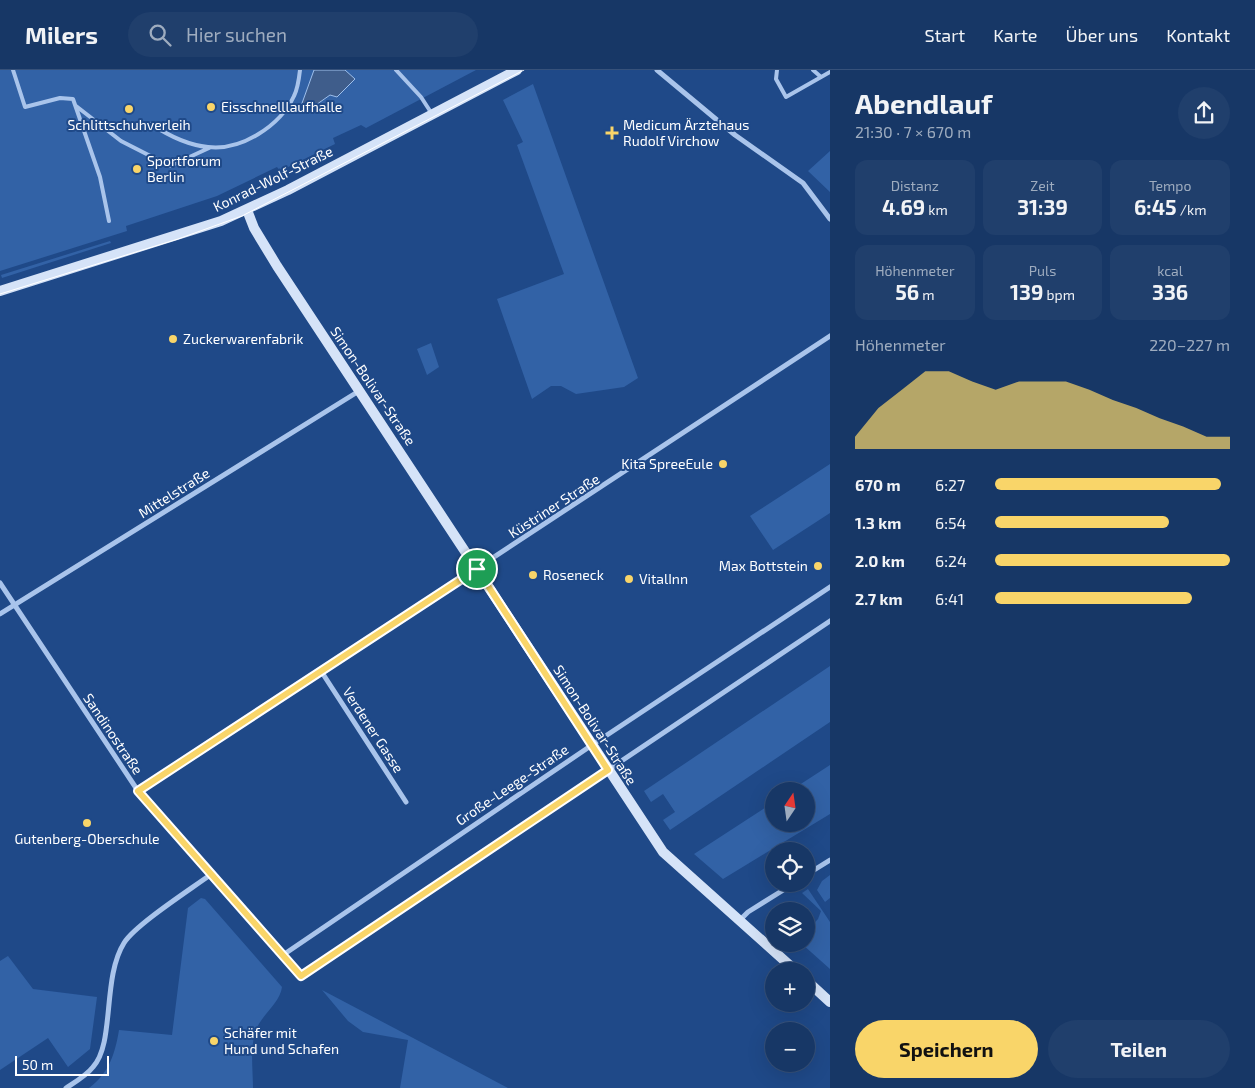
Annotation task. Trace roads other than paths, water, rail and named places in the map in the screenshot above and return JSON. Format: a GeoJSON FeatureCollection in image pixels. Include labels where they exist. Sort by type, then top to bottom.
{"type":"FeatureCollection","features":[{"type":"Feature","properties":{"kind":"street","name":"Konrad-Wolf-Straße"},"geometry":{"type":"LineString","coordinates":[[0,291],[208,226],[247,210],[517,70]]}},
{"type":"Feature","properties":{"kind":"street"},"geometry":{"type":"LineString","coordinates":[[657,70],[735,135],[803,184],[830,219]]}},
{"type":"Feature","properties":{"kind":"street","name":"Simon-Bolivar-Straße"},"geometry":{"type":"LineString","coordinates":[[247,210],[254,228],[277,266],[663,852],[786,962]]}},
{"type":"Feature","properties":{"kind":"street","name":"Küstriner Straße"},"geometry":{"type":"LineString","coordinates":[[138,791],[830,336]]}},
{"type":"Feature","properties":{"kind":"street","name":"Mittelstraße"},"geometry":{"type":"LineString","coordinates":[[0,614],[359,390]]}},
{"type":"Feature","properties":{"kind":"street","name":"Sandinostraße"},"geometry":{"type":"LineString","coordinates":[[0,583],[138,791],[210,875],[301,976],[608,770]]}},
{"type":"Feature","properties":{"kind":"street","name":"Große-Leege-Straße"},"geometry":{"type":"LineString","coordinates":[[283,956],[592,744],[830,587]]}},
{"type":"Feature","properties":{"kind":"street"},"geometry":{"type":"LineString","coordinates":[[608,770],[830,621]]}},
{"type":"Feature","properties":{"kind":"street","name":"Verdener Gasse"},"geometry":{"type":"LineString","coordinates":[[321,671],[406,802]]}},
{"type":"Feature","properties":{"kind":"street"},"geometry":{"type":"LineString","coordinates":[[815,869],[830,860]]}},
{"type":"Feature","properties":{"kind":"street"},"geometry":{"type":"LineString","coordinates":[[66,1088],[93,1068],[102,1052],[111,975],[116,958],[125,941],[139,927],[210,875]]}},
{"type":"Feature","properties":{"kind":"street"},"geometry":{"type":"LineString","coordinates":[[739,921],[748,912],[780,892]]}},
{"type":"Feature","properties":{"kind":"street"},"geometry":{"type":"LineString","coordinates":[[815,988],[830,1002]]}},
{"type":"Feature","properties":{"kind":"lane"},"geometry":{"type":"LineString","coordinates":[[13,70],[25,107],[67,97],[73,99],[100,177],[109,221]]}},
{"type":"Feature","properties":{"kind":"lane"},"geometry":{"type":"LineString","coordinates":[[76,106],[120,141],[170,166],[210,148],[239,143],[265,130],[294,97],[300,70]]}},
{"type":"Feature","properties":{"kind":"lane"},"geometry":{"type":"LineString","coordinates":[[396,70],[421,96],[432,114]]}},
{"type":"Feature","properties":{"kind":"lane"},"geometry":{"type":"LineString","coordinates":[[777,70],[776,79],[786,97],[830,72]]}},
{"type":"Feature","properties":{"kind":"lane"},"geometry":{"type":"LineString","coordinates":[[813,70],[821,78]]}},
{"type":"Feature","properties":{"kind":"lane"},"geometry":{"type":"LineString","coordinates":[[151,124],[171,137],[210,148]]}},
{"type":"Feature","properties":{"kind":"tram line"},"geometry":{"type":"LineString","coordinates":[[0,294],[178,239],[242,216],[524,70]]}},
{"type":"Feature","properties":{"kind":"place","name":"Eisschnelllaufhalle"},"geometry":{"type":"Point","coordinates":[211,107]}},
{"type":"Feature","properties":{"kind":"place","name":"Schlittschuhverleih"},"geometry":{"type":"Point","coordinates":[129,109]}},
{"type":"Feature","properties":{"kind":"place","name":"Medicum Ärztehaus Rudolf Virchow"},"geometry":{"type":"Point","coordinates":[612,133]}},
{"type":"Feature","properties":{"kind":"place","name":"Sportforum Berlin"},"geometry":{"type":"Point","coordinates":[137,169]}},
{"type":"Feature","properties":{"kind":"place","name":"Zuckerwarenfabrik"},"geometry":{"type":"Point","coordinates":[173,339]}},
{"type":"Feature","properties":{"kind":"place","name":"Kita SpreeEule"},"geometry":{"type":"Point","coordinates":[723,464]}},
{"type":"Feature","properties":{"kind":"place","name":"Max Bottstein"},"geometry":{"type":"Point","coordinates":[818,566]}},
{"type":"Feature","properties":{"kind":"place","name":"Roseneck"},"geometry":{"type":"Point","coordinates":[533,575]}},
{"type":"Feature","properties":{"kind":"place","name":"VitalInn"},"geometry":{"type":"Point","coordinates":[629,579]}},
{"type":"Feature","properties":{"kind":"place","name":"Gutenberg-Oberschule"},"geometry":{"type":"Point","coordinates":[87,823]}},
{"type":"Feature","properties":{"kind":"place","name":"Schäfer mit Hund und Schafen"},"geometry":{"type":"Point","coordinates":[214,1041]}}]}
